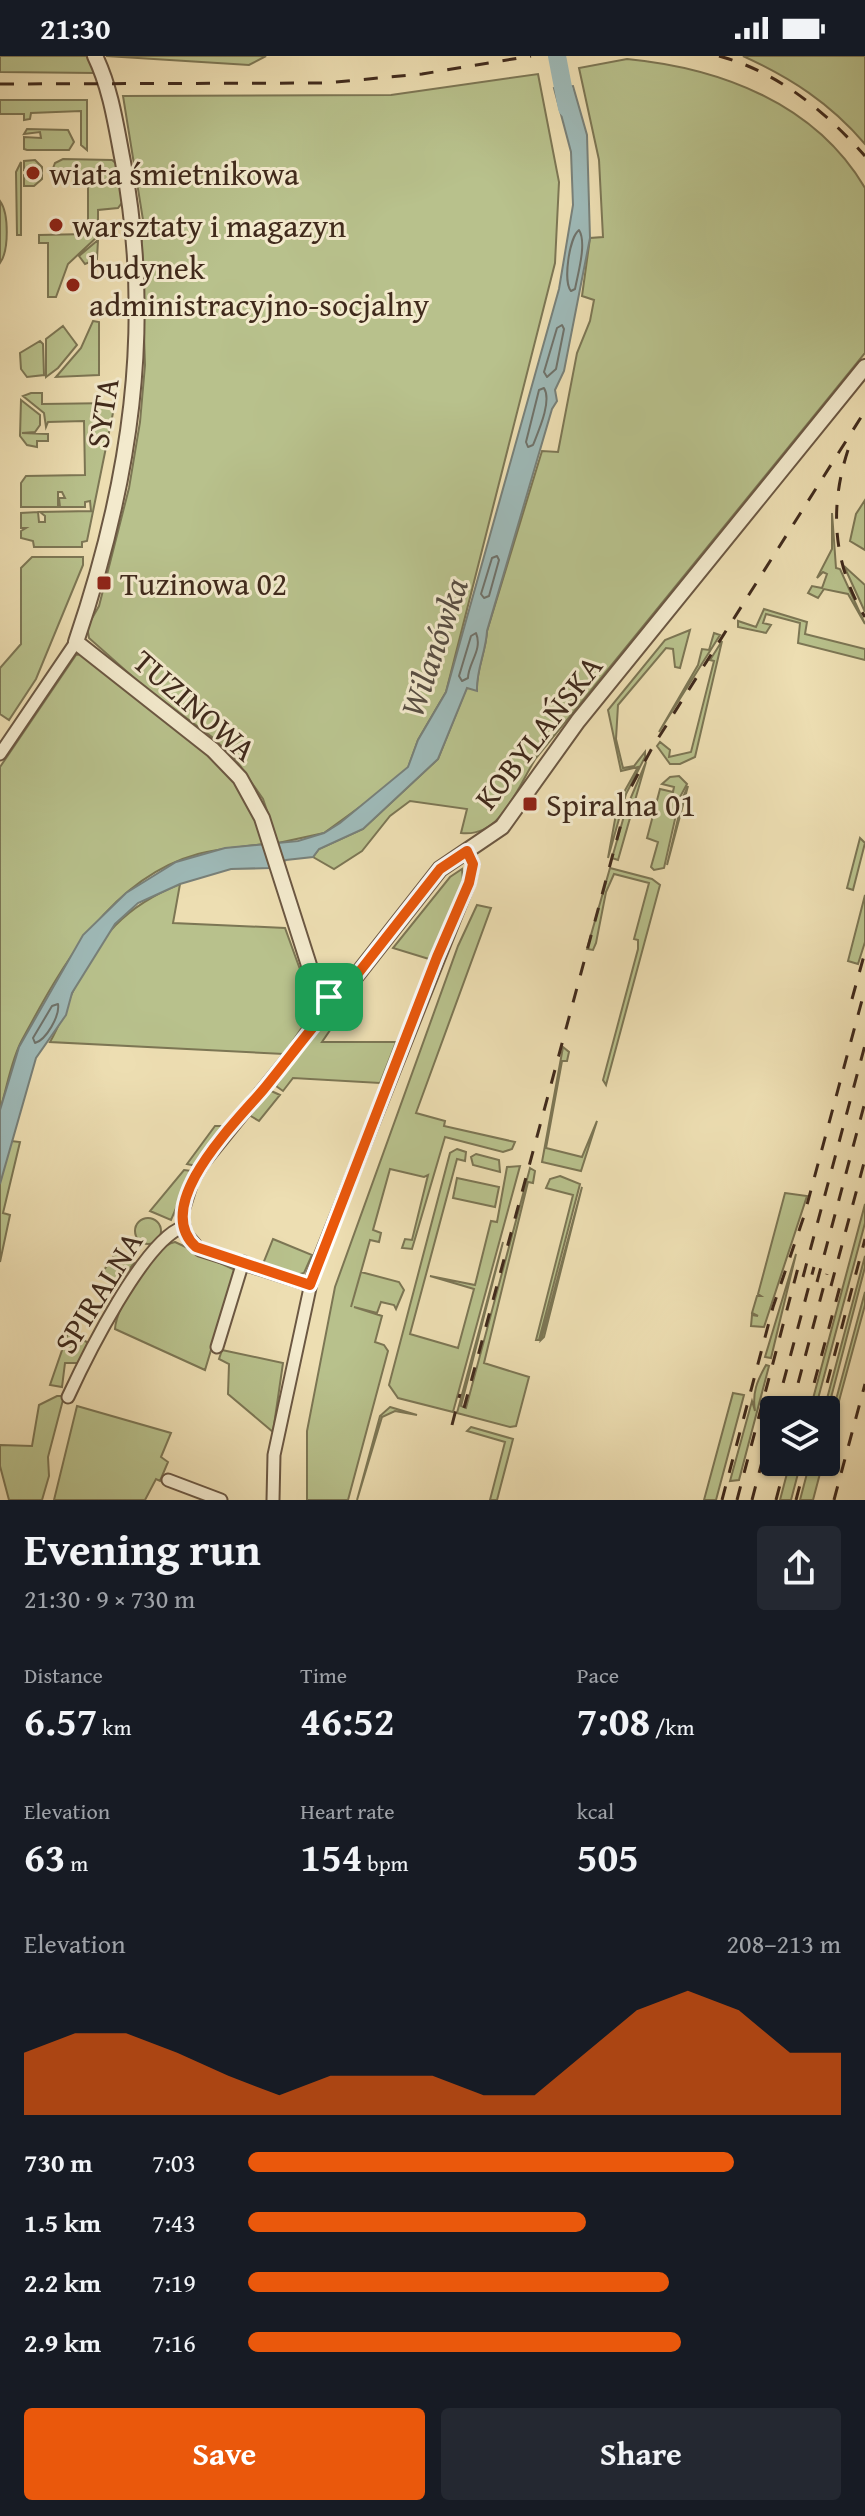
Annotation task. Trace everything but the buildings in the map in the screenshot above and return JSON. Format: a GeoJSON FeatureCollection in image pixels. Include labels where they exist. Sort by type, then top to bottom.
{"type":"FeatureCollection","features":[{"type":"Feature","properties":{"kind":"street","name":"SYTA"},"geometry":{"type":"LineString","coordinates":[[0,754],[76,642],[109,536],[133,409],[137,363],[135,230],[110,98],[95,56]]}},
{"type":"Feature","properties":{"kind":"street","name":"KOBYLAŃSKA"},"geometry":{"type":"LineString","coordinates":[[273,1500],[274,1455],[310,1285],[437,957],[469,883],[473,864],[467,851],[502,827],[578,721],[865,367]]}},
{"type":"Feature","properties":{"kind":"street","name":"TUZINOWA"},"geometry":{"type":"LineString","coordinates":[[76,642],[227,762],[253,798],[315,984],[329,997]]}},
{"type":"Feature","properties":{"kind":"street","name":"SPIRALNA"},"geometry":{"type":"LineString","coordinates":[[68,1397],[129,1282],[164,1237],[183,1227],[186,1195],[198,1170],[318,1021],[329,997],[345,990],[440,869],[467,851]]}},
{"type":"Feature","properties":{"kind":"street"},"geometry":{"type":"LineString","coordinates":[[183,1227],[188,1239],[200,1250],[310,1285]]}},
{"type":"Feature","properties":{"kind":"street"},"geometry":{"type":"LineString","coordinates":[[217,1347],[243,1262]]}},
{"type":"Feature","properties":{"kind":"street"},"geometry":{"type":"LineString","coordinates":[[168,1480],[221,1500]]}},
{"type":"Feature","properties":{"kind":"green space"},"geometry":{"type":"Polygon","coordinates":[[[0,56],[87,56],[95,73],[0,72],[0,56]]]}},
{"type":"Feature","properties":{"kind":"green space"},"geometry":{"type":"Polygon","coordinates":[[[106,56],[266,56],[249,65],[106,56]]]}},
{"type":"Feature","properties":{"kind":"green space"},"geometry":{"type":"Polygon","coordinates":[[[743,56],[865,56],[865,144],[838,116],[809,93],[743,56]]]}},
{"type":"Feature","properties":{"kind":"green space"},"geometry":{"type":"Polygon","coordinates":[[[627,59],[696,71],[762,95],[820,133],[844,158],[865,188],[865,353],[536,758],[497,819],[487,828],[461,833],[467,809],[410,801],[390,816],[362,851],[334,869],[313,857],[319,849],[363,829],[438,759],[467,687],[477,690],[487,631],[542,451],[558,452],[577,353],[590,321],[594,300],[582,296],[590,238],[603,237],[599,160],[579,68],[627,59]]]}},
{"type":"Feature","properties":{"kind":"green space"},"geometry":{"type":"Polygon","coordinates":[[[538,74],[559,182],[555,263],[446,692],[418,740],[408,768],[397,780],[324,833],[278,843],[263,799],[236,760],[212,737],[143,686],[89,638],[87,627],[99,606],[129,488],[145,365],[141,244],[144,226],[123,96],[391,95],[538,74]]]}},
{"type":"Feature","properties":{"kind":"green space"},"geometry":{"type":"Polygon","coordinates":[[[0,100],[87,100],[87,150],[81,145],[81,111],[31,113],[30,119],[24,120],[24,114],[0,114],[0,100]]]}},
{"type":"Feature","properties":{"kind":"green space"},"geometry":{"type":"Polygon","coordinates":[[[27,129],[68,130],[74,142],[69,150],[27,150],[24,149],[24,137],[41,138],[40,132],[24,134],[27,129]]]}},
{"type":"Feature","properties":{"kind":"green space"},"geometry":{"type":"Polygon","coordinates":[[[63,159],[112,160],[118,165],[124,200],[118,208],[98,210],[98,236],[68,264],[56,297],[48,297],[48,243],[39,243],[39,235],[88,234],[88,172],[52,171],[55,163],[63,159]]]}},
{"type":"Feature","properties":{"kind":"green space"},"geometry":{"type":"Polygon","coordinates":[[[35,160],[42,167],[42,179],[34,186],[24,186],[24,175],[37,176],[37,168],[24,170],[24,161],[35,160]]]}},
{"type":"Feature","properties":{"kind":"green space"},"geometry":{"type":"Polygon","coordinates":[[[21,162],[21,235],[17,235],[16,172],[21,162]]]}},
{"type":"Feature","properties":{"kind":"green space"},"geometry":{"type":"Polygon","coordinates":[[[0,201],[7,232],[0,263],[0,201]]]}},
{"type":"Feature","properties":{"kind":"green space"},"geometry":{"type":"Polygon","coordinates":[[[98,240],[97,259],[85,264],[79,256],[98,240]]]}},
{"type":"Feature","properties":{"kind":"green space"},"geometry":{"type":"Polygon","coordinates":[[[93,321],[99,322],[99,375],[56,377],[81,348],[93,321]]]}},
{"type":"Feature","properties":{"kind":"green space"},"geometry":{"type":"Polygon","coordinates":[[[63,326],[77,345],[46,377],[46,339],[63,326]]]}},
{"type":"Feature","properties":{"kind":"green space"},"geometry":{"type":"Polygon","coordinates":[[[40,341],[43,344],[44,375],[27,377],[21,369],[20,353],[40,341]]]}},
{"type":"Feature","properties":{"kind":"green space"},"geometry":{"type":"Polygon","coordinates":[[[42,393],[42,404],[115,403],[87,541],[82,542],[82,547],[34,547],[33,541],[21,538],[21,531],[26,528],[21,528],[21,513],[38,512],[39,522],[45,522],[45,516],[40,512],[91,511],[90,501],[85,502],[85,507],[60,507],[59,498],[65,498],[62,492],[58,492],[58,507],[21,507],[21,483],[26,476],[85,475],[84,421],[48,422],[46,427],[44,413],[23,396],[42,393]]]}},
{"type":"Feature","properties":{"kind":"green space"},"geometry":{"type":"Polygon","coordinates":[[[21,400],[40,415],[40,425],[35,432],[22,433],[48,434],[48,441],[37,441],[37,447],[27,445],[20,436],[21,400]]]}},
{"type":"Feature","properties":{"kind":"green space"},"geometry":{"type":"Polygon","coordinates":[[[865,500],[865,550],[850,541],[856,514],[865,500]]]}},
{"type":"Feature","properties":{"kind":"green space"},"geometry":{"type":"Polygon","coordinates":[[[832,513],[836,568],[840,569],[865,624],[848,594],[824,589],[818,598],[808,593],[812,586],[822,588],[827,574],[823,572],[817,578],[832,549],[832,513]]]}},
{"type":"Feature","properties":{"kind":"green space"},"geometry":{"type":"Polygon","coordinates":[[[32,557],[83,557],[83,565],[36,679],[9,720],[0,714],[0,668],[21,644],[21,568],[32,557]]]}},
{"type":"Feature","properties":{"kind":"green space"},"geometry":{"type":"Polygon","coordinates":[[[844,566],[865,585],[865,612],[844,566]]]}},
{"type":"Feature","properties":{"kind":"green space"},"geometry":{"type":"Polygon","coordinates":[[[764,609],[807,622],[805,634],[865,649],[865,660],[798,643],[800,623],[766,614],[763,623],[771,625],[766,633],[738,627],[738,621],[756,627],[764,609]]]}},
{"type":"Feature","properties":{"kind":"green space"},"geometry":{"type":"Polygon","coordinates":[[[690,630],[680,668],[675,667],[673,649],[666,648],[618,705],[616,739],[623,768],[634,766],[645,752],[645,757],[626,794],[608,858],[618,803],[638,767],[621,771],[608,710],[665,640],[690,630]]]}},
{"type":"Feature","properties":{"kind":"green space"},"geometry":{"type":"Polygon","coordinates":[[[714,633],[720,635],[659,732],[698,665],[702,649],[709,650],[714,633]]]}},
{"type":"Feature","properties":{"kind":"green space"},"geometry":{"type":"Polygon","coordinates":[[[722,641],[695,757],[680,764],[670,764],[657,746],[660,742],[670,750],[669,757],[691,752],[714,661],[710,660],[722,641]]]}},
{"type":"Feature","properties":{"kind":"green space"},"geometry":{"type":"Polygon","coordinates":[[[82,654],[210,754],[244,791],[265,844],[206,852],[167,866],[139,883],[114,904],[72,955],[37,1012],[15,1056],[0,1110],[0,767],[76,655],[82,654]]]}},
{"type":"Feature","properties":{"kind":"green space"},"geometry":{"type":"Polygon","coordinates":[[[646,762],[618,860],[612,858],[626,809],[646,762]]]}},
{"type":"Feature","properties":{"kind":"green space"},"geometry":{"type":"Polygon","coordinates":[[[679,776],[687,784],[680,797],[664,868],[654,870],[651,867],[658,842],[647,838],[660,789],[673,792],[674,787],[662,784],[670,777],[679,776]]]}},
{"type":"Feature","properties":{"kind":"green space"},"geometry":{"type":"Polygon","coordinates":[[[688,786],[667,865],[683,797],[688,786]]]}},
{"type":"Feature","properties":{"kind":"green space"},"geometry":{"type":"Polygon","coordinates":[[[860,838],[865,843],[853,890],[847,888],[860,838]]]}},
{"type":"Feature","properties":{"kind":"green space"},"geometry":{"type":"Polygon","coordinates":[[[610,868],[652,879],[660,885],[606,1085],[603,1080],[638,949],[638,940],[634,939],[649,883],[614,874],[606,892],[596,943],[593,950],[587,949],[610,868]]]}},
{"type":"Feature","properties":{"kind":"green space"},"geometry":{"type":"Polygon","coordinates":[[[462,869],[463,881],[429,959],[393,948],[450,877],[462,869]]]}},
{"type":"Feature","properties":{"kind":"green space"},"geometry":{"type":"Polygon","coordinates":[[[180,884],[173,923],[285,928],[310,997],[309,1017],[284,1054],[50,1042],[73,991],[103,939],[144,902],[180,884]]]}},
{"type":"Feature","properties":{"kind":"green space"},"geometry":{"type":"Polygon","coordinates":[[[865,895],[865,942],[858,964],[848,961],[865,895]]]}},
{"type":"Feature","properties":{"kind":"green space"},"geometry":{"type":"Polygon","coordinates":[[[477,905],[491,908],[416,1113],[445,1121],[444,1126],[515,1142],[512,1149],[503,1152],[445,1137],[412,1249],[402,1248],[405,1239],[412,1240],[428,1175],[424,1177],[390,1169],[373,1230],[381,1233],[379,1242],[370,1240],[351,1307],[361,1272],[399,1282],[404,1290],[396,1309],[394,1305],[381,1302],[377,1313],[354,1307],[382,1316],[375,1342],[384,1345],[388,1351],[348,1500],[307,1500],[307,1431],[335,1287],[458,946],[477,905]]]}},
{"type":"Feature","properties":{"kind":"green space"},"geometry":{"type":"Polygon","coordinates":[[[334,1014],[339,1017],[322,1042],[396,1042],[380,1083],[293,1078],[283,1091],[276,1086],[312,1033],[334,1014]]]}},
{"type":"Feature","properties":{"kind":"green space"},"geometry":{"type":"Polygon","coordinates":[[[563,1047],[569,1052],[567,1061],[562,1061],[546,1148],[582,1157],[597,1121],[581,1171],[542,1162],[563,1047]]]}},
{"type":"Feature","properties":{"kind":"green space"},"geometry":{"type":"Polygon","coordinates":[[[269,1090],[280,1095],[259,1121],[249,1115],[269,1090]]]}},
{"type":"Feature","properties":{"kind":"green space"},"geometry":{"type":"Polygon","coordinates":[[[215,1126],[224,1126],[196,1166],[187,1164],[215,1126]]]}},
{"type":"Feature","properties":{"kind":"green space"},"geometry":{"type":"Polygon","coordinates":[[[11,1141],[20,1142],[3,1213],[10,1215],[0,1262],[0,1148],[11,1141]]]}},
{"type":"Feature","properties":{"kind":"green space"},"geometry":{"type":"Polygon","coordinates":[[[457,1149],[466,1152],[465,1161],[457,1159],[410,1334],[458,1348],[474,1289],[430,1276],[475,1285],[491,1221],[497,1222],[507,1167],[520,1166],[453,1412],[398,1398],[389,1385],[450,1153],[457,1149]]]}},
{"type":"Feature","properties":{"kind":"green space"},"geometry":{"type":"Polygon","coordinates":[[[476,1154],[499,1160],[500,1172],[473,1165],[471,1157],[476,1154]]]}},
{"type":"Feature","properties":{"kind":"green space"},"geometry":{"type":"Polygon","coordinates":[[[530,1168],[535,1171],[533,1183],[528,1182],[484,1363],[529,1377],[516,1426],[510,1427],[457,1413],[503,1242],[461,1406],[466,1408],[530,1168]]]}},
{"type":"Feature","properties":{"kind":"green space"},"geometry":{"type":"Polygon","coordinates":[[[184,1170],[192,1171],[171,1220],[150,1211],[184,1170]]]}},
{"type":"Feature","properties":{"kind":"green space"},"geometry":{"type":"Polygon","coordinates":[[[560,1176],[580,1184],[539,1340],[536,1340],[573,1195],[546,1188],[550,1179],[560,1176]]]}},
{"type":"Feature","properties":{"kind":"green space"},"geometry":{"type":"Polygon","coordinates":[[[457,1178],[499,1187],[495,1207],[453,1198],[457,1178]]]}},
{"type":"Feature","properties":{"kind":"green space"},"geometry":{"type":"Polygon","coordinates":[[[582,1187],[544,1337],[541,1340],[582,1187]]]}},
{"type":"Feature","properties":{"kind":"green space"},"geometry":{"type":"Polygon","coordinates":[[[785,1193],[807,1196],[764,1327],[751,1326],[752,1315],[758,1316],[752,1313],[757,1296],[761,1296],[758,1294],[785,1193]]]}},
{"type":"Feature","properties":{"kind":"green space"},"geometry":{"type":"Polygon","coordinates":[[[865,1204],[865,1223],[819,1396],[814,1396],[865,1204]]]}},
{"type":"Feature","properties":{"kind":"green space"},"geometry":{"type":"Polygon","coordinates":[[[148,1218],[157,1222],[161,1231],[157,1240],[148,1244],[139,1240],[135,1231],[139,1222],[148,1218]]]}},
{"type":"Feature","properties":{"kind":"green space"},"geometry":{"type":"Polygon","coordinates":[[[273,1239],[312,1255],[304,1273],[296,1275],[263,1264],[273,1239]]]}},
{"type":"Feature","properties":{"kind":"green space"},"geometry":{"type":"Polygon","coordinates":[[[175,1242],[235,1270],[205,1370],[115,1329],[128,1292],[137,1278],[156,1254],[175,1242]]]}},
{"type":"Feature","properties":{"kind":"green space"},"geometry":{"type":"Polygon","coordinates":[[[117,1251],[134,1263],[118,1284],[102,1273],[117,1251]]]}},
{"type":"Feature","properties":{"kind":"green space"},"geometry":{"type":"Polygon","coordinates":[[[796,1254],[771,1358],[765,1357],[796,1254]]]}},
{"type":"Feature","properties":{"kind":"green space"},"geometry":{"type":"Polygon","coordinates":[[[865,1256],[865,1267],[831,1396],[828,1396],[865,1256]]]}},
{"type":"Feature","properties":{"kind":"green space"},"geometry":{"type":"Polygon","coordinates":[[[865,1292],[865,1305],[840,1397],[837,1396],[865,1292]]]}},
{"type":"Feature","properties":{"kind":"green space"},"geometry":{"type":"Polygon","coordinates":[[[68,1333],[89,1343],[78,1363],[65,1363],[62,1387],[50,1385],[68,1333]]]}},
{"type":"Feature","properties":{"kind":"green space"},"geometry":{"type":"Polygon","coordinates":[[[222,1350],[283,1363],[273,1432],[228,1394],[229,1364],[219,1359],[222,1350]]]}},
{"type":"Feature","properties":{"kind":"green space"},"geometry":{"type":"Polygon","coordinates":[[[766,1365],[769,1366],[739,1480],[730,1481],[752,1401],[755,1411],[754,1398],[766,1365]]]}},
{"type":"Feature","properties":{"kind":"green space"},"geometry":{"type":"Polygon","coordinates":[[[733,1393],[744,1395],[716,1500],[704,1500],[733,1393]]]}},
{"type":"Feature","properties":{"kind":"green space"},"geometry":{"type":"Polygon","coordinates":[[[64,1396],[48,1457],[49,1476],[42,1500],[9,1500],[0,1466],[0,1445],[32,1446],[39,1405],[64,1396]]]}},
{"type":"Feature","properties":{"kind":"green space"},"geometry":{"type":"Polygon","coordinates":[[[77,1406],[171,1433],[161,1457],[168,1462],[160,1481],[156,1479],[145,1500],[54,1500],[77,1406]]]}},
{"type":"Feature","properties":{"kind":"green space"},"geometry":{"type":"Polygon","coordinates":[[[390,1407],[417,1415],[395,1411],[382,1417],[357,1500],[380,1416],[390,1407]]]}},
{"type":"Feature","properties":{"kind":"green space"},"geometry":{"type":"Polygon","coordinates":[[[471,1427],[513,1439],[497,1500],[490,1500],[505,1442],[467,1431],[471,1427]]]}},
{"type":"Feature","properties":{"kind":"green space"},"geometry":{"type":"Polygon","coordinates":[[[786,1476],[797,1476],[791,1500],[780,1500],[786,1476]]]}},
{"type":"Feature","properties":{"kind":"green space"},"geometry":{"type":"Polygon","coordinates":[[[806,1476],[819,1476],[813,1500],[800,1500],[806,1476]]]}},
{"type":"Feature","properties":{"kind":"water"},"geometry":{"type":"Polygon","coordinates":[[[573,86],[587,135],[590,238],[564,371],[555,390],[557,401],[552,409],[487,631],[477,691],[467,688],[438,759],[363,829],[319,849],[313,857],[286,860],[271,868],[231,869],[180,884],[138,903],[115,924],[72,993],[66,1015],[36,1058],[0,1184],[0,1110],[19,1047],[83,935],[126,893],[176,862],[225,848],[298,841],[324,833],[408,767],[418,740],[446,692],[559,289],[573,205],[571,152],[554,88],[573,86]]]}},
{"type":"Feature","properties":{"kind":"waterway","name":"Wilanówka"},"geometry":{"type":"LineString","coordinates":[[557,56],[567,108]]}},
{"type":"Feature","properties":{"kind":"railway"},"geometry":{"type":"LineString","coordinates":[[0,84],[325,83],[422,74],[531,56]]}},
{"type":"Feature","properties":{"kind":"railway"},"geometry":{"type":"LineString","coordinates":[[719,56],[761,72],[799,95],[834,124],[865,156]]}},
{"type":"Feature","properties":{"kind":"railway"},"geometry":{"type":"LineString","coordinates":[[464,1408],[631,787],[652,748],[865,411]]}},
{"type":"Feature","properties":{"kind":"railway"},"geometry":{"type":"LineString","coordinates":[[848,450],[838,493],[837,535],[846,577],[865,617]]}},
{"type":"Feature","properties":{"kind":"railway"},"geometry":{"type":"LineString","coordinates":[[852,999],[865,952]]}},
{"type":"Feature","properties":{"kind":"railway"},"geometry":{"type":"LineString","coordinates":[[722,1500],[773,1307],[804,1216],[865,989]]}},
{"type":"Feature","properties":{"kind":"railway"},"geometry":{"type":"LineString","coordinates":[[803,1277],[865,1045]]}},
{"type":"Feature","properties":{"kind":"railway"},"geometry":{"type":"LineString","coordinates":[[817,1282],[865,1102]]}},
{"type":"Feature","properties":{"kind":"railway"},"geometry":{"type":"LineString","coordinates":[[831,1286],[865,1159]]}},
{"type":"Feature","properties":{"kind":"railway"},"geometry":{"type":"LineString","coordinates":[[824,1396],[865,1239]]}},
{"type":"Feature","properties":{"kind":"railway"},"geometry":{"type":"LineString","coordinates":[[737,1500],[799,1264]]}},
{"type":"Feature","properties":{"kind":"railway"},"geometry":{"type":"LineString","coordinates":[[780,1396],[814,1267]]}},
{"type":"Feature","properties":{"kind":"railway"},"geometry":{"type":"LineString","coordinates":[[795,1396],[827,1274]]}},
{"type":"Feature","properties":{"kind":"railway"},"geometry":{"type":"LineString","coordinates":[[811,1396],[843,1275]]}},
{"type":"Feature","properties":{"kind":"railway"},"geometry":{"type":"LineString","coordinates":[[834,1500],[865,1384]]}},
{"type":"Feature","properties":{"kind":"railway"},"geometry":{"type":"LineString","coordinates":[[452,1425],[460,1394]]}},
{"type":"Feature","properties":{"kind":"railway"},"geometry":{"type":"LineString","coordinates":[[752,1500],[760,1469]]}},
{"type":"Feature","properties":{"kind":"railway"},"geometry":{"type":"LineString","coordinates":[[776,1500],[782,1476]]}},
{"type":"Feature","properties":{"kind":"railway"},"geometry":{"type":"LineString","coordinates":[[796,1500],[802,1476]]}},
{"type":"Feature","properties":{"kind":"place","name":"wiata śmietnikowa"},"geometry":{"type":"Point","coordinates":[33,173]}},
{"type":"Feature","properties":{"kind":"place","name":"warsztaty i magazyn"},"geometry":{"type":"Point","coordinates":[56,225]}},
{"type":"Feature","properties":{"kind":"place","name":"budynek administracyjno-socjalny"},"geometry":{"type":"Point","coordinates":[73,285]}},
{"type":"Feature","properties":{"kind":"place","name":"Tuzinowa 02"},"geometry":{"type":"Point","coordinates":[104,583]}},
{"type":"Feature","properties":{"kind":"place","name":"Spiralna 01"},"geometry":{"type":"Point","coordinates":[530,804]}},
{"type":"Feature","properties":{"kind":"route"},"geometry":{"type":"LineString","coordinates":[[467,851],[473,872],[370,1133],[331,1222],[310,1285],[200,1250],[185,1233],[182,1214],[186,1195],[198,1170],[318,1021],[329,997],[345,990],[440,869],[467,851]]}}]}
